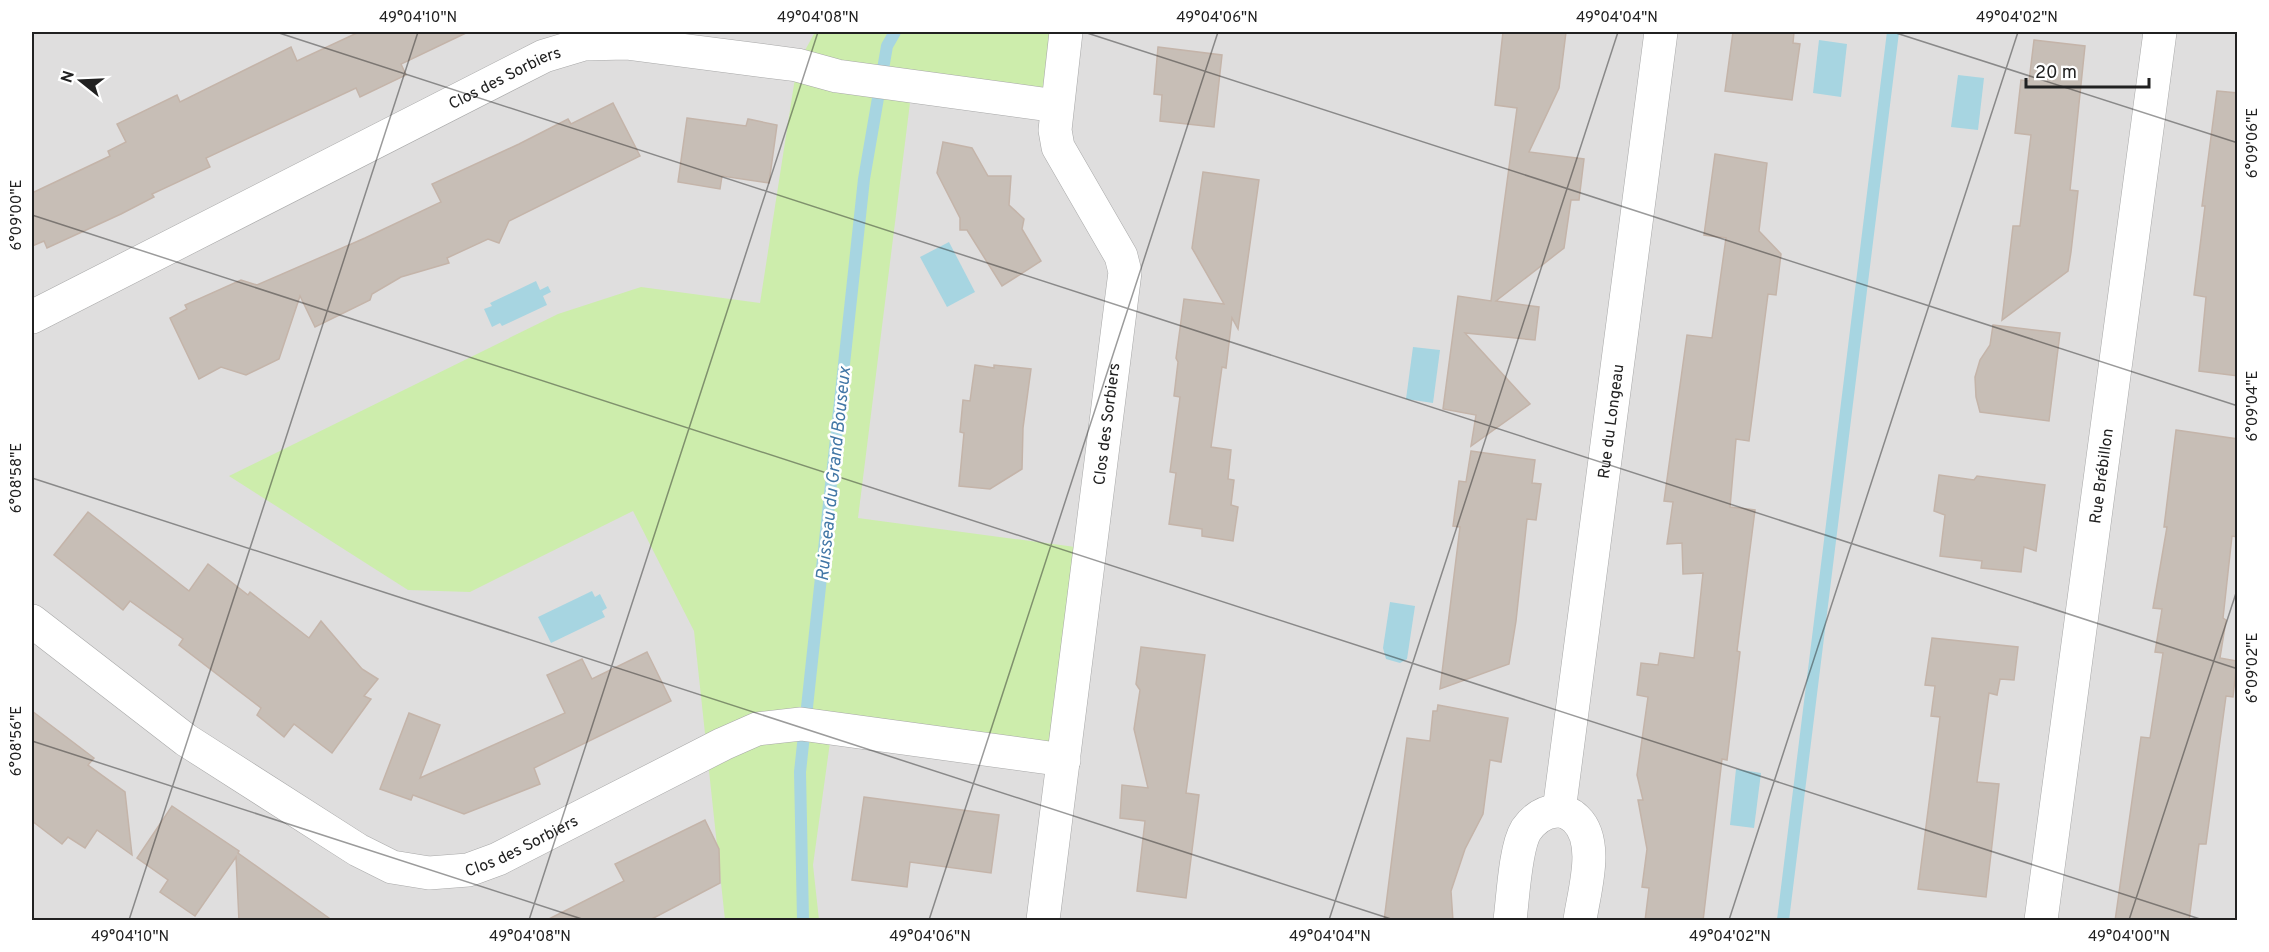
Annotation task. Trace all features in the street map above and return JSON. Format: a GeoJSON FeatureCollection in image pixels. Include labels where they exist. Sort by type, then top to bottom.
{"type":"FeatureCollection","features":[{"type":"Feature","properties":{"kind":"street","name":"Clos des Sorbiers"},"geometry":{"type":"LineString","coordinates":[[1044,921],[1125,272],[1121,256],[1058,147],[1055,130],[1066,32]]}},
{"type":"Feature","properties":{"kind":"street","name":"Rue du Longeau"},"geometry":{"type":"LineString","coordinates":[[1559,811],[1661,32]]}},
{"type":"Feature","properties":{"kind":"street","name":"Rue Brébillon"},"geometry":{"type":"LineString","coordinates":[[2041,921],[2160,32]]}},
{"type":"Feature","properties":{"kind":"street","name":"Clos des Sorbiers"},"geometry":{"type":"LineString","coordinates":[[32,317],[544,56],[584,44],[626,44],[797,65],[853,78],[1057,106]]}},
{"type":"Feature","properties":{"kind":"street","name":"Clos des Sorbiers"},"geometry":{"type":"LineString","coordinates":[[32,621],[186,740],[357,850],[392,867],[429,873],[468,870],[498,859],[723,744],[757,729],[801,724],[1064,760]]}},
{"type":"Feature","properties":{"kind":"street"},"geometry":{"type":"LineString","coordinates":[[1510,921],[1521,844],[1526,831],[1535,819],[1545,813],[1559,811],[1572,815],[1582,825],[1588,837],[1590,854],[1581,921]]}},
{"type":"Feature","properties":{"kind":"shaded area"},"geometry":{"type":"Polygon","coordinates":[[[32,32],[2237,32],[2237,920],[32,920],[32,32]]]}},
{"type":"Feature","properties":{"kind":"green space"},"geometry":{"type":"Polygon","coordinates":[[[815,32],[1066,32],[1057,106],[912,87],[858,518],[1090,549],[1064,760],[832,728],[813,865],[819,920],[725,920],[694,631],[633,511],[470,592],[408,590],[229,476],[558,314],[641,287],[760,303],[797,65],[815,32]]]}},
{"type":"Feature","properties":{"kind":"water"},"geometry":{"type":"Polygon","coordinates":[[[1819,40],[1847,44],[1841,97],[1813,93],[1819,40]]]}},
{"type":"Feature","properties":{"kind":"water"},"geometry":{"type":"Polygon","coordinates":[[[1958,75],[1984,78],[1978,130],[1951,127],[1958,75]]]}},
{"type":"Feature","properties":{"kind":"water"},"geometry":{"type":"Polygon","coordinates":[[[949,242],[975,292],[947,307],[920,257],[949,242]]]}},
{"type":"Feature","properties":{"kind":"water"},"geometry":{"type":"Polygon","coordinates":[[[536,281],[540,290],[548,286],[551,292],[543,296],[547,305],[502,326],[500,323],[492,327],[484,309],[492,306],[490,303],[536,281]]]}},
{"type":"Feature","properties":{"kind":"water"},"geometry":{"type":"Polygon","coordinates":[[[1413,347],[1440,350],[1433,403],[1406,399],[1413,347]]]}},
{"type":"Feature","properties":{"kind":"water"},"geometry":{"type":"Polygon","coordinates":[[[592,591],[595,597],[600,594],[607,608],[602,611],[605,617],[551,643],[538,617],[592,591]]]}},
{"type":"Feature","properties":{"kind":"water"},"geometry":{"type":"Polygon","coordinates":[[[1390,602],[1415,606],[1407,659],[1400,663],[1386,659],[1383,648],[1390,602]]]}},
{"type":"Feature","properties":{"kind":"water"},"geometry":{"type":"Polygon","coordinates":[[[1736,769],[1761,773],[1754,828],[1730,825],[1736,769]]]}},
{"type":"Feature","properties":{"kind":"building"},"geometry":{"type":"Polygon","coordinates":[[[359,32],[468,32],[401,64],[406,75],[360,97],[356,88],[206,158],[210,167],[152,194],[154,197],[121,214],[47,248],[44,241],[32,246],[32,193],[110,156],[108,151],[126,142],[117,124],[177,95],[180,102],[291,47],[297,61],[359,32]]]}},
{"type":"Feature","properties":{"kind":"building"},"geometry":{"type":"Polygon","coordinates":[[[1503,32],[1566,32],[1559,88],[1529,152],[1584,159],[1579,200],[1571,200],[1564,248],[1496,301],[1539,307],[1535,340],[1465,333],[1530,404],[1471,446],[1476,415],[1443,409],[1458,296],[1491,301],[1517,108],[1495,105],[1503,32]]]}},
{"type":"Feature","properties":{"kind":"building"},"geometry":{"type":"Polygon","coordinates":[[[1733,32],[1794,32],[1793,43],[1800,44],[1792,100],[1725,91],[1733,32]]]}},
{"type":"Feature","properties":{"kind":"building"},"geometry":{"type":"Polygon","coordinates":[[[2034,40],[2085,46],[2070,190],[2078,191],[2068,271],[2002,320],[2013,226],[2020,226],[2031,135],[2015,133],[2021,80],[2029,81],[2034,40]]]}},
{"type":"Feature","properties":{"kind":"building"},"geometry":{"type":"Polygon","coordinates":[[[1158,47],[1222,55],[1214,127],[1160,121],[1162,95],[1154,94],[1158,47]]]}},
{"type":"Feature","properties":{"kind":"building"},"geometry":{"type":"Polygon","coordinates":[[[2217,91],[2238,93],[2238,376],[2199,371],[2206,297],[2194,295],[2205,206],[2202,206],[2217,91]]]}},
{"type":"Feature","properties":{"kind":"building"},"geometry":{"type":"Polygon","coordinates":[[[613,103],[640,156],[509,221],[499,243],[488,239],[447,258],[449,263],[401,277],[372,294],[370,300],[315,327],[300,296],[279,359],[246,375],[221,367],[199,379],[170,318],[187,309],[185,305],[241,280],[257,285],[365,238],[441,202],[432,184],[568,119],[571,124],[613,103]]]}},
{"type":"Feature","properties":{"kind":"building"},"geometry":{"type":"Polygon","coordinates":[[[687,118],[746,126],[748,119],[777,125],[769,183],[722,176],[720,189],[678,182],[687,118]]]}},
{"type":"Feature","properties":{"kind":"building"},"geometry":{"type":"Polygon","coordinates":[[[943,142],[972,148],[988,176],[1011,176],[1009,205],[1024,219],[1022,229],[1041,261],[1002,286],[967,230],[960,230],[960,218],[937,173],[943,142]]]}},
{"type":"Feature","properties":{"kind":"building"},"geometry":{"type":"Polygon","coordinates":[[[1715,154],[1767,163],[1759,231],[1781,254],[1776,295],[1768,294],[1749,441],[1736,439],[1730,507],[1755,510],[1737,651],[1740,652],[1727,760],[1722,759],[1703,921],[1645,921],[1649,888],[1642,887],[1647,849],[1638,800],[1643,800],[1637,775],[1648,697],[1637,695],[1641,663],[1658,665],[1660,653],[1694,658],[1703,573],[1683,574],[1682,543],[1667,544],[1673,502],[1664,501],[1687,335],[1712,338],[1726,238],[1704,235],[1715,154]]]}},
{"type":"Feature","properties":{"kind":"building"},"geometry":{"type":"Polygon","coordinates":[[[1203,172],[1259,180],[1238,329],[1232,318],[1226,368],[1222,367],[1211,447],[1231,450],[1228,479],[1234,480],[1231,505],[1238,507],[1233,541],[1202,536],[1202,529],[1169,524],[1176,473],[1170,472],[1180,397],[1174,396],[1178,362],[1176,358],[1184,299],[1224,304],[1192,248],[1203,172]]]}},
{"type":"Feature","properties":{"kind":"building"},"geometry":{"type":"Polygon","coordinates":[[[1993,325],[2060,333],[2049,421],[1980,412],[1976,397],[1975,377],[1980,360],[1990,345],[1993,325]]]}},
{"type":"Feature","properties":{"kind":"building"},"geometry":{"type":"Polygon","coordinates":[[[975,365],[1031,369],[1023,428],[1022,469],[990,489],[959,486],[964,433],[960,432],[963,400],[970,401],[975,365]]]}},
{"type":"Feature","properties":{"kind":"building"},"geometry":{"type":"Polygon","coordinates":[[[2176,430],[2238,439],[2238,537],[2232,536],[2223,618],[2226,620],[2220,658],[2237,661],[2233,697],[2226,696],[2206,844],[2199,844],[2189,921],[2115,921],[2141,737],[2150,738],[2163,653],[2155,652],[2162,609],[2153,608],[2167,527],[2164,527],[2176,430]]]}},
{"type":"Feature","properties":{"kind":"building"},"geometry":{"type":"Polygon","coordinates":[[[1471,451],[1535,460],[1532,483],[1541,484],[1536,520],[1527,519],[1509,664],[1440,689],[1460,527],[1453,526],[1459,481],[1466,482],[1471,451]]]}},
{"type":"Feature","properties":{"kind":"building"},"geometry":{"type":"Polygon","coordinates":[[[1939,475],[1974,480],[1977,476],[2045,485],[2036,551],[2024,547],[2021,572],[1981,568],[1982,561],[1940,556],[1945,515],[1934,511],[1939,475]]]}},
{"type":"Feature","properties":{"kind":"building"},"geometry":{"type":"Polygon","coordinates":[[[88,512],[189,591],[208,564],[248,595],[250,592],[309,638],[321,621],[362,669],[378,679],[364,696],[371,699],[332,753],[294,724],[284,737],[257,715],[261,708],[179,645],[183,639],[130,601],[123,610],[54,555],[88,512]]]}},
{"type":"Feature","properties":{"kind":"building"},"geometry":{"type":"Polygon","coordinates":[[[1932,638],[2018,647],[2014,680],[2000,679],[1997,695],[1989,693],[1977,782],[1999,784],[1986,897],[1918,889],[1940,717],[1931,716],[1935,686],[1925,685],[1932,638]]]}},
{"type":"Feature","properties":{"kind":"building"},"geometry":{"type":"Polygon","coordinates":[[[1141,647],[1205,655],[1186,793],[1199,795],[1186,898],[1137,891],[1145,821],[1120,818],[1122,785],[1148,788],[1134,729],[1140,690],[1136,684],[1141,647]]]}},
{"type":"Feature","properties":{"kind":"building"},"geometry":{"type":"Polygon","coordinates":[[[647,652],[671,701],[534,768],[540,784],[464,814],[413,795],[411,800],[380,789],[409,713],[440,725],[420,778],[565,713],[547,675],[582,659],[592,679],[647,652]]]}},
{"type":"Feature","properties":{"kind":"building"},"geometry":{"type":"Polygon","coordinates":[[[1438,705],[1508,718],[1501,762],[1490,760],[1483,814],[1465,849],[1451,891],[1453,921],[1384,921],[1407,738],[1430,741],[1433,711],[1437,711],[1438,705]]]}},
{"type":"Feature","properties":{"kind":"building"},"geometry":{"type":"Polygon","coordinates":[[[32,711],[94,758],[88,765],[125,792],[132,855],[97,830],[85,848],[68,837],[62,844],[32,821],[32,711]]]}},
{"type":"Feature","properties":{"kind":"building"},"geometry":{"type":"Polygon","coordinates":[[[864,797],[999,815],[991,873],[910,862],[907,887],[852,880],[864,797]]]}},
{"type":"Feature","properties":{"kind":"building"},"geometry":{"type":"Polygon","coordinates":[[[172,806],[239,851],[238,853],[333,921],[239,921],[236,857],[195,916],[160,892],[168,880],[137,858],[172,806]]]}},
{"type":"Feature","properties":{"kind":"building"},"geometry":{"type":"Polygon","coordinates":[[[705,820],[719,849],[720,883],[648,921],[545,921],[624,881],[615,864],[705,820]]]}},
{"type":"Feature","properties":{"kind":"waterway","name":"Ruisseau du Grand Bouseux"},"geometry":{"type":"LineString","coordinates":[[803,920],[800,772],[864,179],[887,46],[895,32]]}},
{"type":"Feature","properties":{"kind":"waterway"},"geometry":{"type":"LineString","coordinates":[[1783,920],[1893,32]]}}]}
